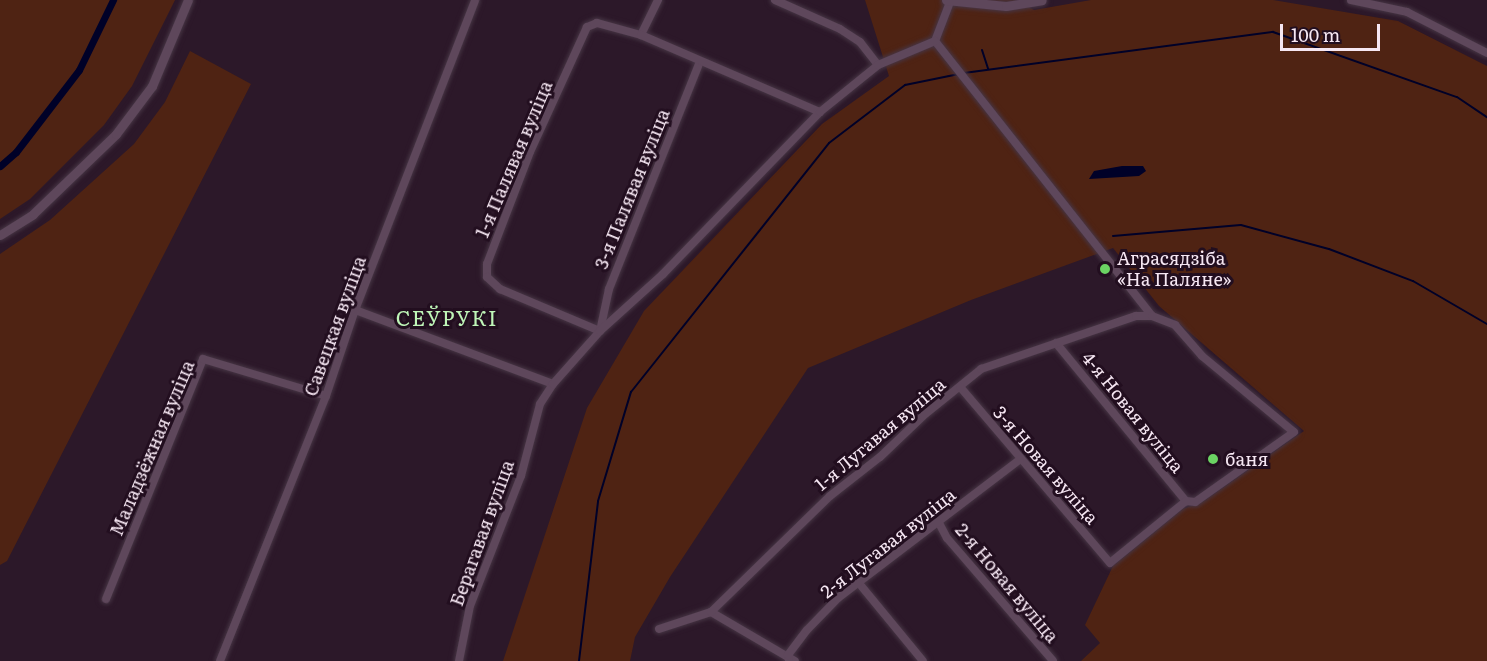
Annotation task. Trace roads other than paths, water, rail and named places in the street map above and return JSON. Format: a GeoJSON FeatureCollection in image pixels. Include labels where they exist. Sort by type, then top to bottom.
{"type":"FeatureCollection","features":[{"type":"Feature","properties":{"kind":"street"},"geometry":{"type":"LineString","coordinates":[[0,235],[33,214],[116,134],[152,86],[188,0]]}},
{"type":"Feature","properties":{"kind":"street","name":"Савецкая вуліца"},"geometry":{"type":"LineString","coordinates":[[220,661],[326,396],[355,310],[475,0]]}},
{"type":"Feature","properties":{"kind":"street"},"geometry":{"type":"LineString","coordinates":[[641,35],[658,0]]}},
{"type":"Feature","properties":{"kind":"street"},"geometry":{"type":"LineString","coordinates":[[775,0],[840,29],[860,42],[878,65]]}},
{"type":"Feature","properties":{"kind":"street"},"geometry":{"type":"LineString","coordinates":[[1042,0],[1006,6],[948,1],[935,41],[1152,316],[1175,325],[1202,356],[1294,432],[1195,502],[1186,501]]}},
{"type":"Feature","properties":{"kind":"street"},"geometry":{"type":"LineString","coordinates":[[1351,0],[1407,12],[1487,53]]}},
{"type":"Feature","properties":{"kind":"street","name":"1-я Палявая вуліца"},"geometry":{"type":"LineString","coordinates":[[600,331],[500,289],[487,277],[487,264],[530,152],[587,27],[597,23],[641,35],[820,112]]}},
{"type":"Feature","properties":{"kind":"street","name":"Берагавая вуліца"},"geometry":{"type":"LineString","coordinates":[[459,661],[470,606],[521,476],[540,404],[553,384],[600,331],[663,274],[820,112],[878,65],[935,41]]}},
{"type":"Feature","properties":{"kind":"street","name":"3-я Палявая вуліца"},"geometry":{"type":"LineString","coordinates":[[600,331],[609,289],[700,62]]}},
{"type":"Feature","properties":{"kind":"street"},"geometry":{"type":"LineString","coordinates":[[355,310],[553,384]]}},
{"type":"Feature","properties":{"kind":"street","name":"1-я Лугавая вуліца"},"geometry":{"type":"LineString","coordinates":[[659,629],[711,612],[830,496],[981,369],[1136,316],[1152,316]]}},
{"type":"Feature","properties":{"kind":"street","name":"4-я Новая вуліца"},"geometry":{"type":"LineString","coordinates":[[1056,343],[1186,501]]}},
{"type":"Feature","properties":{"kind":"street","name":"Маладзёжная вуліца"},"geometry":{"type":"LineString","coordinates":[[106,599],[203,359],[326,396]]}},
{"type":"Feature","properties":{"kind":"street","name":"3-я Новая вуліца"},"geometry":{"type":"LineString","coordinates":[[960,387],[1019,460],[1110,563],[1186,501]]}},
{"type":"Feature","properties":{"kind":"street","name":"2-я Лугавая вуліца"},"geometry":{"type":"LineString","coordinates":[[789,658],[807,630],[858,582],[939,523],[1019,460]]}},
{"type":"Feature","properties":{"kind":"street","name":"2-я Новая вуліца"},"geometry":{"type":"LineString","coordinates":[[939,523],[947,538],[1053,661]]}},
{"type":"Feature","properties":{"kind":"street"},"geometry":{"type":"LineString","coordinates":[[858,582],[924,661]]}},
{"type":"Feature","properties":{"kind":"street"},"geometry":{"type":"LineString","coordinates":[[711,612],[795,661]]}},
{"type":"Feature","properties":{"kind":"water"},"geometry":{"type":"Polygon","coordinates":[[[1122,166],[1143,166],[1146,171],[1139,176],[1089,179],[1094,171],[1122,166]]]}},
{"type":"Feature","properties":{"kind":"waterway"},"geometry":{"type":"LineString","coordinates":[[0,166],[16,152],[79,70],[113,0]]}},
{"type":"Feature","properties":{"kind":"waterway"},"geometry":{"type":"LineString","coordinates":[[964,73],[1273,32],[1457,97],[1487,117]]}},
{"type":"Feature","properties":{"kind":"waterway"},"geometry":{"type":"LineString","coordinates":[[982,50],[988,69]]}},
{"type":"Feature","properties":{"kind":"waterway"},"geometry":{"type":"LineString","coordinates":[[579,661],[598,501],[631,392],[829,143],[905,85],[959,74]]}},
{"type":"Feature","properties":{"kind":"waterway"},"geometry":{"type":"LineString","coordinates":[[1113,236],[1241,225],[1329,249],[1413,281],[1487,324]]}},
{"type":"Feature","properties":{"kind":"place","name":"Аграсядзіба «На Паляне»"},"geometry":{"type":"Point","coordinates":[1105,269]}},
{"type":"Feature","properties":{"kind":"place","name":"баня"},"geometry":{"type":"Point","coordinates":[1213,459]}},
{"type":"Feature","properties":{"kind":"district","name":"СЕЎРУКІ"},"geometry":{"type":"Point","coordinates":[447,317]}}]}
